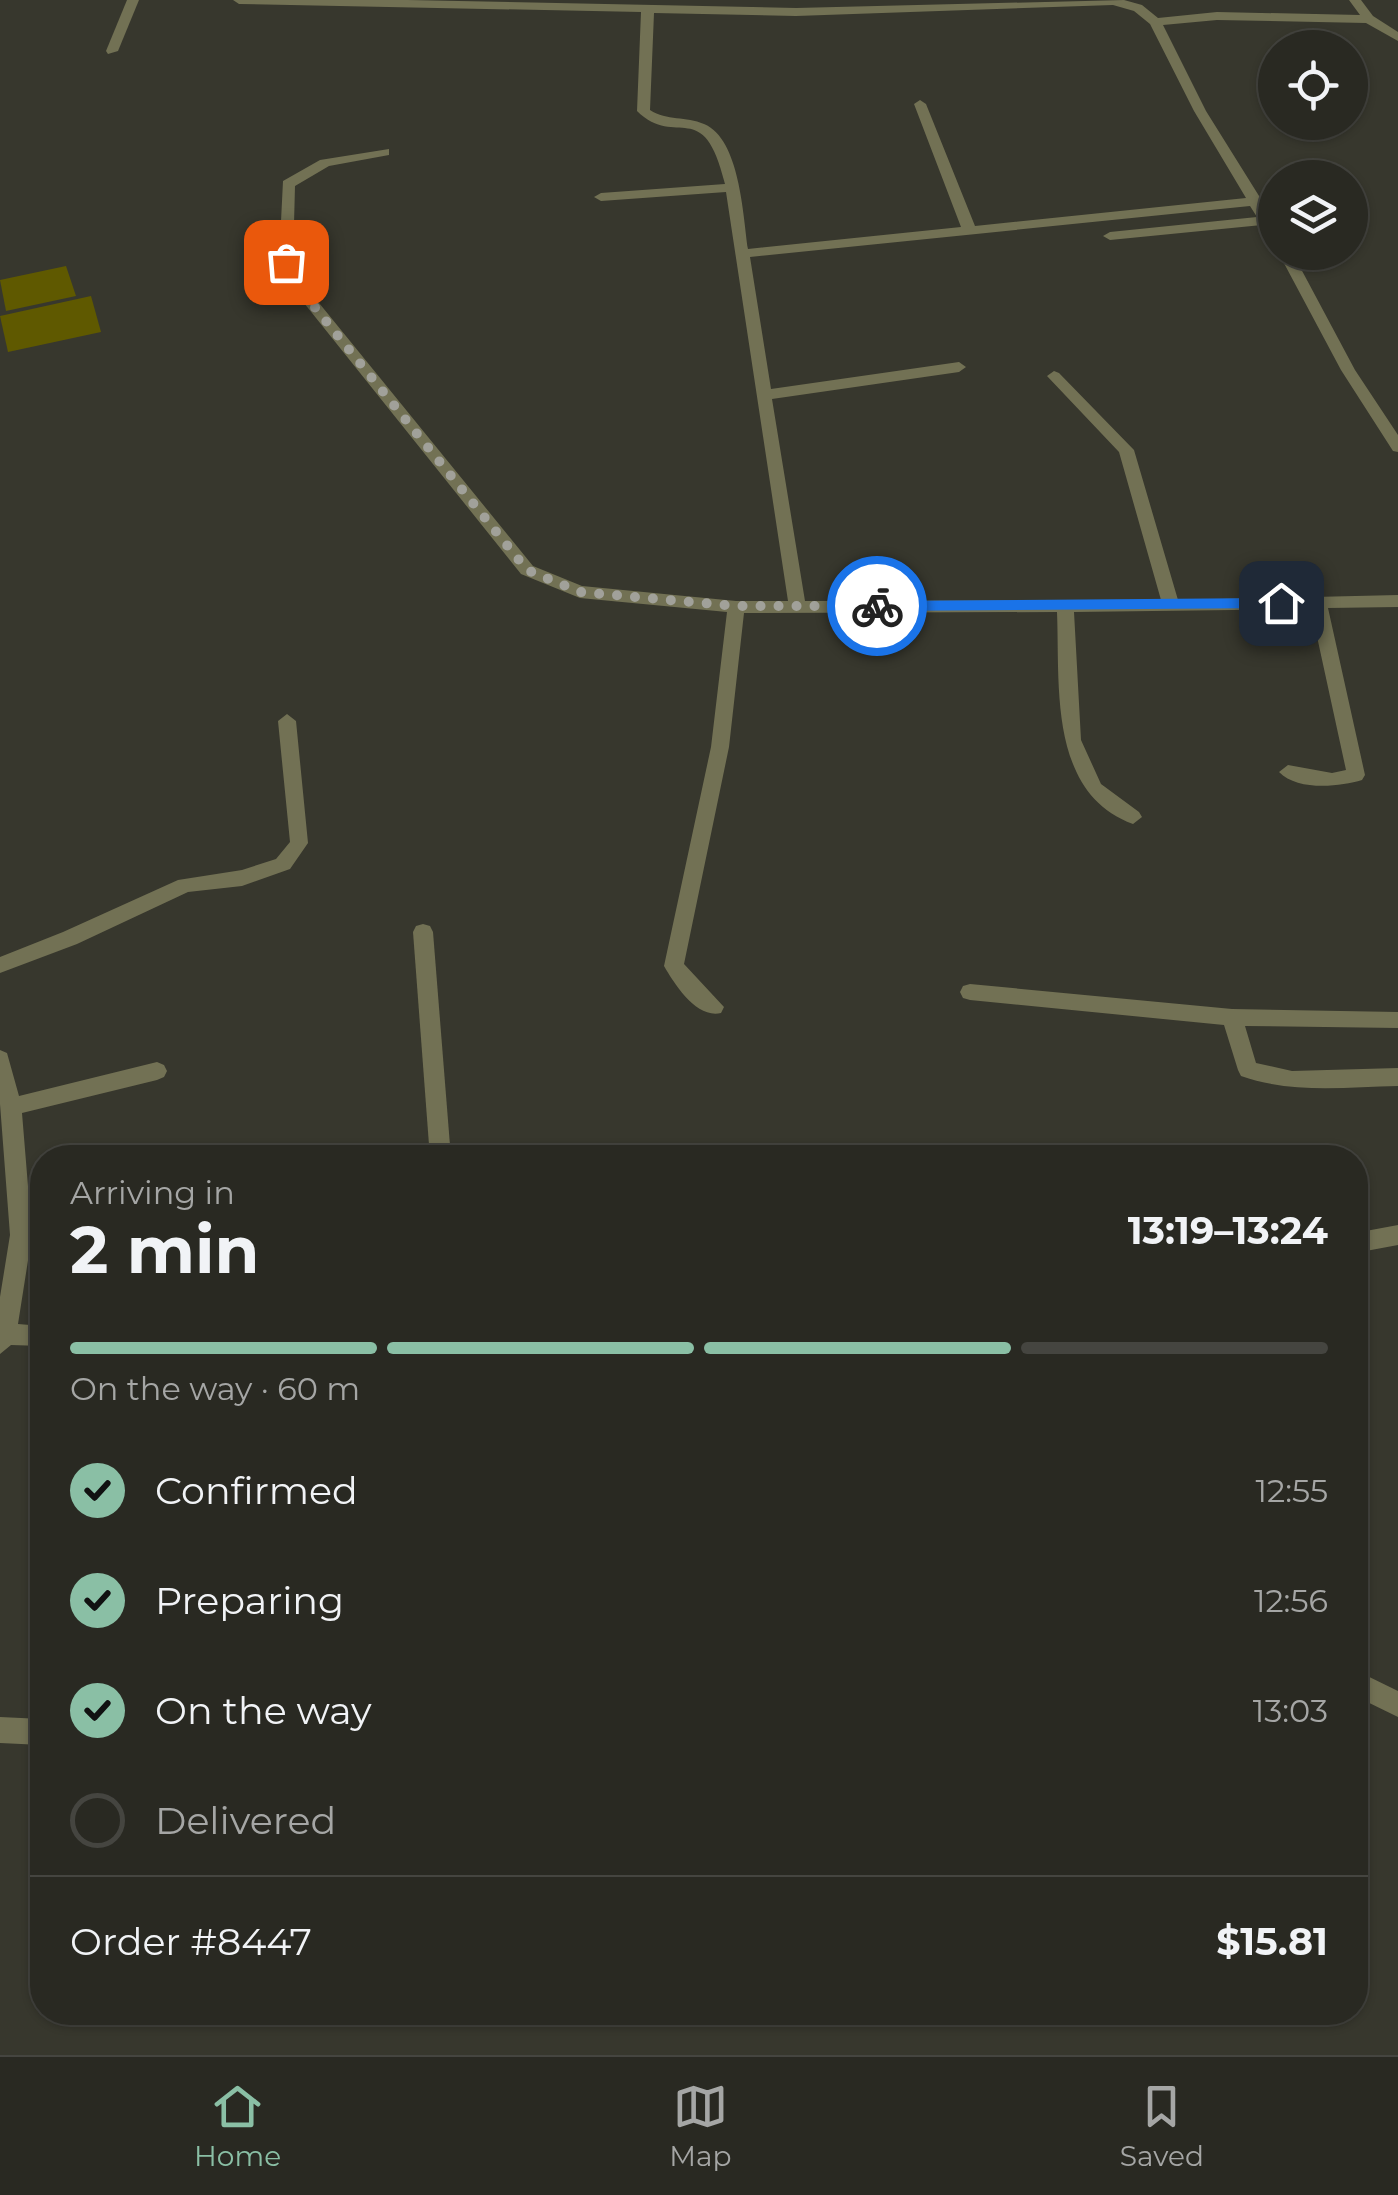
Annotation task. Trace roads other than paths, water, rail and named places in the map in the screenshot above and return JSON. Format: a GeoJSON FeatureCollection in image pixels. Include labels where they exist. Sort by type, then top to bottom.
{"type":"FeatureCollection","features":[{"type":"Feature","properties":{"kind":"street"},"geometry":{"type":"LineString","coordinates":[[112,51],[134,0]]}},
{"type":"Feature","properties":{"kind":"street"},"geometry":{"type":"LineString","coordinates":[[239,0],[605,4],[796,12],[1025,1],[1114,1],[1138,8],[1155,22],[1200,112],[1257,201],[742,254]]}},
{"type":"Feature","properties":{"kind":"street"},"geometry":{"type":"LineString","coordinates":[[1355,0],[1370,20],[1398,38]]}},
{"type":"Feature","properties":{"kind":"street"},"geometry":{"type":"LineString","coordinates":[[647,8],[649,66],[642,88],[643,111],[654,121],[705,129],[722,146],[797,606]]}},
{"type":"Feature","properties":{"kind":"street"},"geometry":{"type":"LineString","coordinates":[[1155,22],[1235,16],[1370,20]]}},
{"type":"Feature","properties":{"kind":"street"},"geometry":{"type":"LineString","coordinates":[[920,104],[970,232]]}},
{"type":"Feature","properties":{"kind":"street"},"geometry":{"type":"LineString","coordinates":[[384,152],[324,163],[288,184],[286,262],[309,300],[527,570],[580,592],[736,606],[1171,606],[1398,600]]}},
{"type":"Feature","properties":{"kind":"street"},"geometry":{"type":"LineString","coordinates":[[601,197],[731,188]]}},
{"type":"Feature","properties":{"kind":"street"},"geometry":{"type":"LineString","coordinates":[[1110,236],[1258,221]]}},
{"type":"Feature","properties":{"kind":"street"},"geometry":{"type":"LineString","coordinates":[[1294,270],[1348,370],[1398,446]]}},
{"type":"Feature","properties":{"kind":"street"},"geometry":{"type":"LineString","coordinates":[[764,395],[958,367]]}},
{"type":"Feature","properties":{"kind":"street"},"geometry":{"type":"LineString","coordinates":[[1054,376],[1126,450],[1171,606]]}},
{"type":"Feature","properties":{"kind":"street"},"geometry":{"type":"LineString","coordinates":[[1288,772],[1332,780],[1356,775],[1318,602]]}},
{"type":"Feature","properties":{"kind":"street"},"geometry":{"type":"LineString","coordinates":[[714,1008],[695,993],[674,966],[720,747],[736,606]]}},
{"type":"Feature","properties":{"kind":"street"},"geometry":{"type":"LineString","coordinates":[[1065,606],[1072,740],[1094,789],[1134,817]]}},
{"type":"Feature","properties":{"kind":"street"},"geometry":{"type":"LineString","coordinates":[[0,965],[70,938],[185,885],[242,878],[283,864],[300,843],[287,721]]}},
{"type":"Feature","properties":{"kind":"street"},"geometry":{"type":"LineString","coordinates":[[423,932],[440,1145]]}},
{"type":"Feature","properties":{"kind":"street"},"geometry":{"type":"LineString","coordinates":[[970,992],[1232,1017],[1398,1020]]}},
{"type":"Feature","properties":{"kind":"street"},"geometry":{"type":"LineString","coordinates":[[1232,1017],[1248,1070],[1292,1080],[1398,1077]]}},
{"type":"Feature","properties":{"kind":"street"},"geometry":{"type":"LineString","coordinates":[[0,1060],[11,1107],[22,1235],[3,1339],[30,1337]]}},
{"type":"Feature","properties":{"kind":"street"},"geometry":{"type":"LineString","coordinates":[[11,1107],[157,1071]]}},
{"type":"Feature","properties":{"kind":"street"},"geometry":{"type":"LineString","coordinates":[[1368,1241],[1398,1236]]}},
{"type":"Feature","properties":{"kind":"street"},"geometry":{"type":"LineString","coordinates":[[1368,1689],[1398,1704]]}},
{"type":"Feature","properties":{"kind":"street"},"geometry":{"type":"LineString","coordinates":[[0,1730],[30,1731]]}}]}
